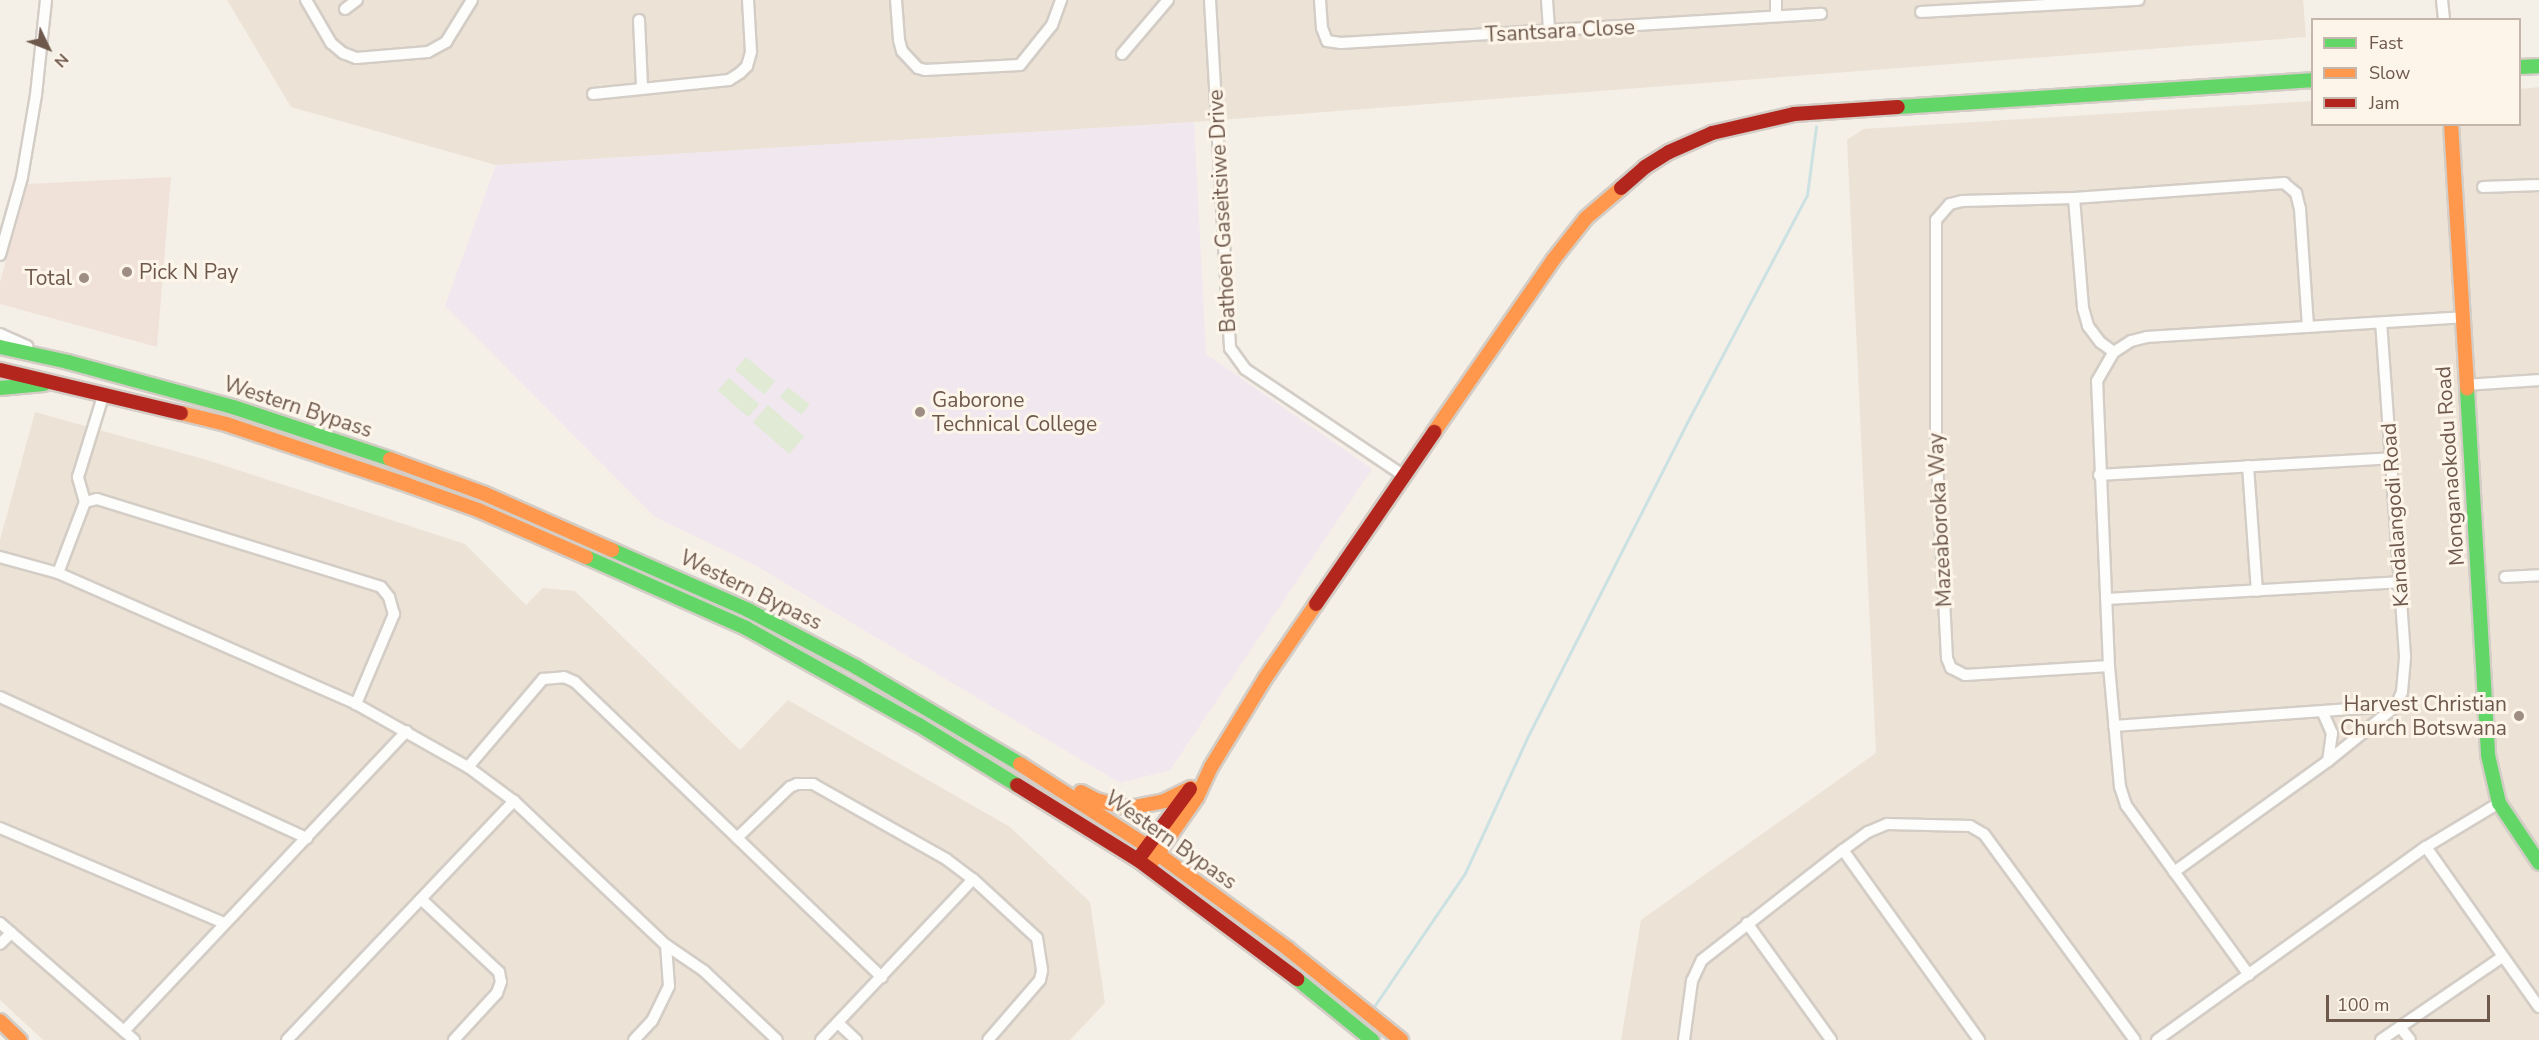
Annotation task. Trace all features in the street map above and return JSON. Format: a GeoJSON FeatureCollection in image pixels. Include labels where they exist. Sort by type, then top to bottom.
{"type":"FeatureCollection","features":[{"type":"Feature","properties":{"kind":"main road"},"geometry":{"type":"LineString","coordinates":[[2521,67],[2539,66]]}},
{"type":"Feature","properties":{"kind":"main road"},"geometry":{"type":"LineString","coordinates":[[1152,849],[1197,797],[1211,767],[1266,677],[1553,260],[1586,218],[1645,166],[1690,142],[1731,128],[1794,114],[2311,80]]}},
{"type":"Feature","properties":{"kind":"main road","name":"Monganaokodu Road"},"geometry":{"type":"LineString","coordinates":[[2451,126],[2488,755],[2499,803]]}},
{"type":"Feature","properties":{"kind":"main road","name":"Western Bypass"},"geometry":{"type":"LineString","coordinates":[[0,347],[68,362],[233,407],[409,465],[485,494],[748,610],[856,667],[1002,752],[1152,849],[1288,949],[1401,1040]]}},
{"type":"Feature","properties":{"kind":"main road","name":"Western Bypass"},"geometry":{"type":"LineString","coordinates":[[0,370],[226,424],[418,488],[478,510],[746,628],[983,764],[1143,863],[1276,962],[1372,1040]]}},
{"type":"Feature","properties":{"kind":"main road"},"geometry":{"type":"LineString","coordinates":[[0,388],[59,383]]}},
{"type":"Feature","properties":{"kind":"main road"},"geometry":{"type":"LineString","coordinates":[[1002,752],[1096,800],[1113,805],[1146,807],[1191,788]]}},
{"type":"Feature","properties":{"kind":"main road"},"geometry":{"type":"LineString","coordinates":[[1143,863],[1191,788],[1211,767]]}},
{"type":"Feature","properties":{"kind":"main road"},"geometry":{"type":"LineString","coordinates":[[2499,803],[2539,863]]}},
{"type":"Feature","properties":{"kind":"main road"},"geometry":{"type":"LineString","coordinates":[[0,1021],[20,1040]]}},
{"type":"Feature","properties":{"kind":"street"},"geometry":{"type":"LineString","coordinates":[[0,255],[24,165],[36,95],[46,0]]}},
{"type":"Feature","properties":{"kind":"street"},"geometry":{"type":"LineString","coordinates":[[306,0],[331,43],[343,53],[356,58],[428,52],[446,42],[472,0]]}},
{"type":"Feature","properties":{"kind":"street"},"geometry":{"type":"LineString","coordinates":[[345,9],[357,0]]}},
{"type":"Feature","properties":{"kind":"street"},"geometry":{"type":"LineString","coordinates":[[593,94],[642,87],[729,80],[747,66],[751,52],[748,0]]}},
{"type":"Feature","properties":{"kind":"street"},"geometry":{"type":"LineString","coordinates":[[896,0],[902,51],[918,68],[925,70],[1020,65],[1052,25],[1061,0]]}},
{"type":"Feature","properties":{"kind":"street"},"geometry":{"type":"LineString","coordinates":[[1122,54],[1168,0]]}},
{"type":"Feature","properties":{"kind":"street","name":"Bathoen Gaseitsiwe Drive"},"geometry":{"type":"LineString","coordinates":[[1210,0],[1230,348],[1245,369],[1404,476]]}},
{"type":"Feature","properties":{"kind":"street","name":"Tsantsara Close"},"geometry":{"type":"LineString","coordinates":[[1320,0],[1322,28],[1327,41],[1341,43],[1821,14]]}},
{"type":"Feature","properties":{"kind":"street"},"geometry":{"type":"LineString","coordinates":[[1547,0],[1549,32]]}},
{"type":"Feature","properties":{"kind":"street"},"geometry":{"type":"LineString","coordinates":[[1776,0],[1776,16]]}},
{"type":"Feature","properties":{"kind":"street"},"geometry":{"type":"LineString","coordinates":[[1921,12],[2013,4],[2139,0]]}},
{"type":"Feature","properties":{"kind":"street"},"geometry":{"type":"LineString","coordinates":[[2442,0],[2444,18]]}},
{"type":"Feature","properties":{"kind":"street"},"geometry":{"type":"LineString","coordinates":[[639,20],[642,87]]}},
{"type":"Feature","properties":{"kind":"street"},"geometry":{"type":"LineString","coordinates":[[2114,352],[2100,342],[2088,326],[2083,308],[2074,198],[2276,182],[2291,187],[2296,193],[2300,209],[2308,327]]}},
{"type":"Feature","properties":{"kind":"street"},"geometry":{"type":"LineString","coordinates":[[2483,187],[2539,185]]}},
{"type":"Feature","properties":{"kind":"street","name":"Mazeaboroka Way"},"geometry":{"type":"LineString","coordinates":[[2074,198],[1962,201],[1950,204],[1936,220],[1936,441],[1947,658],[1951,668],[1965,675],[2109,666]]}},
{"type":"Feature","properties":{"kind":"street"},"geometry":{"type":"LineString","coordinates":[[2249,975],[2126,806],[2120,787],[2109,666],[2099,475],[2097,381],[2114,352],[2131,340],[2146,336],[2462,317]]}},
{"type":"Feature","properties":{"kind":"street","name":"Kandalangodi Road"},"geometry":{"type":"LineString","coordinates":[[2381,322],[2405,656],[2402,692],[2396,706]]}},
{"type":"Feature","properties":{"kind":"street"},"geometry":{"type":"LineString","coordinates":[[0,334],[68,362]]}},
{"type":"Feature","properties":{"kind":"street"},"geometry":{"type":"LineString","coordinates":[[2466,385],[2539,380]]}},
{"type":"Feature","properties":{"kind":"street"},"geometry":{"type":"LineString","coordinates":[[58,573],[85,501],[78,477],[104,393]]}},
{"type":"Feature","properties":{"kind":"street"},"geometry":{"type":"LineString","coordinates":[[2099,475],[2391,458]]}},
{"type":"Feature","properties":{"kind":"street"},"geometry":{"type":"LineString","coordinates":[[2247,466],[2257,591]]}},
{"type":"Feature","properties":{"kind":"street"},"geometry":{"type":"LineString","coordinates":[[85,501],[97,499],[381,587],[389,597],[394,614],[356,704]]}},
{"type":"Feature","properties":{"kind":"street"},"geometry":{"type":"LineString","coordinates":[[0,557],[58,573],[356,704],[468,767],[514,801],[666,945],[704,971],[777,1040]]}},
{"type":"Feature","properties":{"kind":"street"},"geometry":{"type":"LineString","coordinates":[[2505,577],[2539,575]]}},
{"type":"Feature","properties":{"kind":"street"},"geometry":{"type":"LineString","coordinates":[[2106,599],[2399,582]]}},
{"type":"Feature","properties":{"kind":"street"},"geometry":{"type":"LineString","coordinates":[[468,767],[543,680],[564,677],[575,682],[882,977]]}},
{"type":"Feature","properties":{"kind":"street"},"geometry":{"type":"LineString","coordinates":[[0,697],[307,838]]}},
{"type":"Feature","properties":{"kind":"street"},"geometry":{"type":"LineString","coordinates":[[2114,726],[2396,706]]}},
{"type":"Feature","properties":{"kind":"street"},"geometry":{"type":"LineString","coordinates":[[2174,872],[2328,761],[2396,706]]}},
{"type":"Feature","properties":{"kind":"street"},"geometry":{"type":"LineString","coordinates":[[2323,712],[2332,733],[2328,761]]}},
{"type":"Feature","properties":{"kind":"street"},"geometry":{"type":"LineString","coordinates":[[124,1031],[407,731]]}},
{"type":"Feature","properties":{"kind":"street"},"geometry":{"type":"LineString","coordinates":[[737,838],[790,787],[797,784],[813,784],[946,860],[973,879],[1037,938],[1042,971],[1040,980],[988,1040]]}},
{"type":"Feature","properties":{"kind":"street"},"geometry":{"type":"LineString","coordinates":[[287,1040],[514,801]]}},
{"type":"Feature","properties":{"kind":"street"},"geometry":{"type":"LineString","coordinates":[[2157,1040],[2426,847],[2499,803]]}},
{"type":"Feature","properties":{"kind":"street"},"geometry":{"type":"LineString","coordinates":[[1684,1040],[1696,967],[1747,923],[1843,850],[1868,832],[1887,824],[1970,826],[1984,834],[2135,1040]]}},
{"type":"Feature","properties":{"kind":"street"},"geometry":{"type":"LineString","coordinates":[[0,828],[224,923]]}},
{"type":"Feature","properties":{"kind":"street"},"geometry":{"type":"LineString","coordinates":[[2426,847],[2539,1008]]}},
{"type":"Feature","properties":{"kind":"street"},"geometry":{"type":"LineString","coordinates":[[1843,850],[1979,1040]]}},
{"type":"Feature","properties":{"kind":"street"},"geometry":{"type":"LineString","coordinates":[[821,1040],[973,879]]}},
{"type":"Feature","properties":{"kind":"street"},"geometry":{"type":"LineString","coordinates":[[421,899],[499,972],[501,982],[497,993],[454,1040]]}},
{"type":"Feature","properties":{"kind":"street"},"geometry":{"type":"LineString","coordinates":[[0,923],[134,1040]]}},
{"type":"Feature","properties":{"kind":"street"},"geometry":{"type":"LineString","coordinates":[[1747,923],[1831,1040]]}},
{"type":"Feature","properties":{"kind":"street"},"geometry":{"type":"LineString","coordinates":[[0,944],[11,933]]}},
{"type":"Feature","properties":{"kind":"street"},"geometry":{"type":"LineString","coordinates":[[634,1040],[652,1021],[669,986],[666,945]]}},
{"type":"Feature","properties":{"kind":"street"},"geometry":{"type":"LineString","coordinates":[[2381,1040],[2502,957]]}},
{"type":"Feature","properties":{"kind":"street"},"geometry":{"type":"LineString","coordinates":[[838,1023],[856,1040]]}},
{"type":"Feature","properties":{"kind":"street"},"geometry":{"type":"LineString","coordinates":[[2400,1027],[2410,1040]]}},
{"type":"Feature","properties":{"kind":"shaded area"},"geometry":{"type":"Polygon","coordinates":[[[227,0],[2303,0],[2306,37],[1194,122],[496,165],[291,107],[227,0]]]}},
{"type":"Feature","properties":{"kind":"shaded area"},"geometry":{"type":"Polygon","coordinates":[[[2539,87],[2539,1040],[1621,1040],[1641,920],[1876,753],[1847,140],[1863,129],[2311,101],[2311,126],[2521,126],[2521,89],[2539,87]]]}},
{"type":"Feature","properties":{"kind":"shaded area","name":"Gaborone Technical College"},"geometry":{"type":"Polygon","coordinates":[[[1194,122],[1206,354],[1372,469],[1170,770],[1120,783],[755,565],[655,517],[445,306],[496,165],[1194,122]]]}},
{"type":"Feature","properties":{"kind":"shaded area"},"geometry":{"type":"Polygon","coordinates":[[[171,177],[157,347],[0,304],[0,282],[27,184],[171,177]]]}},
{"type":"Feature","properties":{"kind":"shaded area"},"geometry":{"type":"Polygon","coordinates":[[[35,412],[207,460],[465,544],[526,605],[543,588],[575,591],[740,750],[788,700],[1010,827],[1090,902],[1105,1003],[1070,1040],[43,1040],[0,1000],[0,540],[35,412]]]}},
{"type":"Feature","properties":{"kind":"green space"},"geometry":{"type":"Polygon","coordinates":[[[746,357],[775,381],[764,394],[735,370],[746,357]]]}},
{"type":"Feature","properties":{"kind":"green space"},"geometry":{"type":"Polygon","coordinates":[[[729,378],[759,404],[748,417],[718,391],[729,378]]]}},
{"type":"Feature","properties":{"kind":"green space"},"geometry":{"type":"Polygon","coordinates":[[[788,387],[810,405],[802,415],[780,397],[788,387]]]}},
{"type":"Feature","properties":{"kind":"green space"},"geometry":{"type":"Polygon","coordinates":[[[768,405],[804,436],[789,454],[753,422],[768,405]]]}},
{"type":"Feature","properties":{"kind":"waterway"},"geometry":{"type":"LineString","coordinates":[[1375,1005],[1465,873],[1529,734],[1691,415],[1807,195],[1816,127]]}},
{"type":"Feature","properties":{"kind":"traffic: fast"},"geometry":{"type":"LineString","coordinates":[[2521,67],[2539,66]]}},
{"type":"Feature","properties":{"kind":"traffic: fast"},"geometry":{"type":"LineString","coordinates":[[1898,107],[2311,80]]}},
{"type":"Feature","properties":{"kind":"traffic: fast"},"geometry":{"type":"LineString","coordinates":[[0,347],[68,362],[233,407],[390,459]]}},
{"type":"Feature","properties":{"kind":"traffic: fast"},"geometry":{"type":"LineString","coordinates":[[0,388],[44,384]]}},
{"type":"Feature","properties":{"kind":"traffic: fast"},"geometry":{"type":"LineString","coordinates":[[2467,389],[2488,755],[2499,803],[2539,863]]}},
{"type":"Feature","properties":{"kind":"traffic: fast"},"geometry":{"type":"LineString","coordinates":[[612,550],[748,610],[856,667],[1020,764]]}},
{"type":"Feature","properties":{"kind":"traffic: fast"},"geometry":{"type":"LineString","coordinates":[[586,557],[746,628],[919,725],[1017,785]]}},
{"type":"Feature","properties":{"kind":"traffic: fast"},"geometry":{"type":"LineString","coordinates":[[1297,979],[1372,1040]]}},
{"type":"Feature","properties":{"kind":"traffic: slow"},"geometry":{"type":"LineString","coordinates":[[2451,126],[2467,389]]}},
{"type":"Feature","properties":{"kind":"traffic: slow"},"geometry":{"type":"LineString","coordinates":[[1434,432],[1553,260],[1586,218],[1621,188]]}},
{"type":"Feature","properties":{"kind":"traffic: slow"},"geometry":{"type":"LineString","coordinates":[[181,413],[226,424],[408,485],[478,510],[586,557]]}},
{"type":"Feature","properties":{"kind":"traffic: slow"},"geometry":{"type":"LineString","coordinates":[[390,459],[485,494],[612,550]]}},
{"type":"Feature","properties":{"kind":"traffic: slow"},"geometry":{"type":"LineString","coordinates":[[1151,863],[1197,797],[1211,767],[1266,677],[1316,604]]}},
{"type":"Feature","properties":{"kind":"traffic: slow"},"geometry":{"type":"LineString","coordinates":[[1020,764],[1147,846],[1288,949],[1401,1040]]}},
{"type":"Feature","properties":{"kind":"traffic: slow"},"geometry":{"type":"LineString","coordinates":[[1081,792],[1096,800],[1129,808],[1164,801],[1191,788]]}},
{"type":"Feature","properties":{"kind":"traffic: slow"},"geometry":{"type":"LineString","coordinates":[[0,1021],[20,1040]]}},
{"type":"Feature","properties":{"kind":"traffic: jam"},"geometry":{"type":"LineString","coordinates":[[1621,188],[1645,167],[1669,152],[1712,133],[1794,114],[1898,107]]}},
{"type":"Feature","properties":{"kind":"traffic: jam"},"geometry":{"type":"LineString","coordinates":[[0,370],[181,413]]}},
{"type":"Feature","properties":{"kind":"traffic: jam"},"geometry":{"type":"LineString","coordinates":[[1316,604],[1434,432]]}},
{"type":"Feature","properties":{"kind":"traffic: jam"},"geometry":{"type":"LineString","coordinates":[[1017,785],[1138,860],[1297,979]]}},
{"type":"Feature","properties":{"kind":"traffic: jam"},"geometry":{"type":"LineString","coordinates":[[1142,854],[1190,789]]}},
{"type":"Feature","properties":{"kind":"place","name":"Pick N Pay"},"geometry":{"type":"Point","coordinates":[127,272]}},
{"type":"Feature","properties":{"kind":"place","name":"Total"},"geometry":{"type":"Point","coordinates":[84,278]}},
{"type":"Feature","properties":{"kind":"place","name":"Gaborone Technical College"},"geometry":{"type":"Point","coordinates":[920,412]}},
{"type":"Feature","properties":{"kind":"place","name":"Harvest Christian Church Botswana"},"geometry":{"type":"Point","coordinates":[2519,716]}}]}
